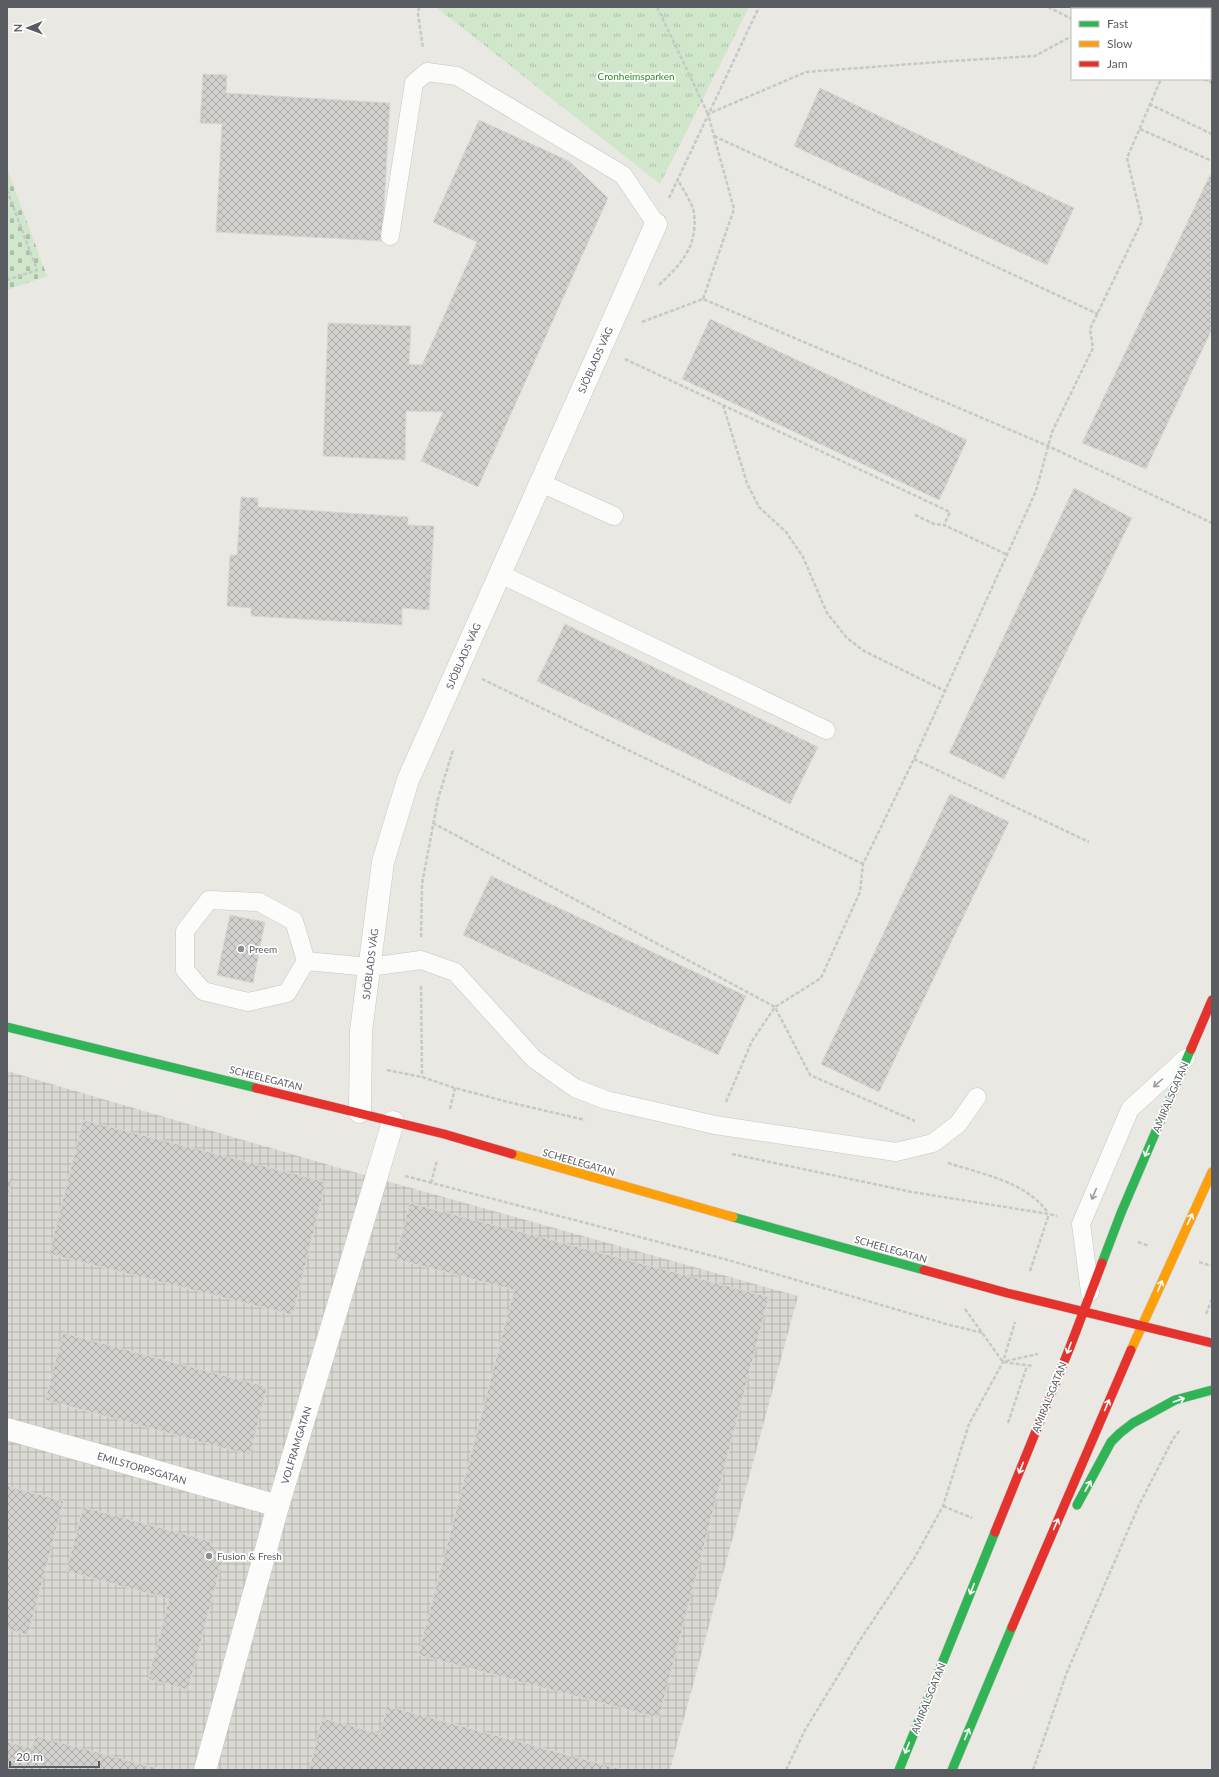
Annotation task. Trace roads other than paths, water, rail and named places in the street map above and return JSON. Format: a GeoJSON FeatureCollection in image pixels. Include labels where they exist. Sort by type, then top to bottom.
{"type":"FeatureCollection","features":[{"type":"Feature","properties":{"kind":"main road","name":"AMIRALSGATAN"},"geometry":{"type":"LineString","coordinates":[[899,1770],[1070,1347],[1121,1213],[1212,1000]]}},
{"type":"Feature","properties":{"kind":"main road","name":"SCHEELEGATAN"},"geometry":{"type":"LineString","coordinates":[[7,1027],[360,1112],[444,1134],[588,1176],[1000,1291],[1212,1343]]}},
{"type":"Feature","properties":{"kind":"main road"},"geometry":{"type":"LineString","coordinates":[[952,1770],[1009,1631],[1212,1172]]}},
{"type":"Feature","properties":{"kind":"main road"},"geometry":{"type":"LineString","coordinates":[[1074,1512],[1111,1442],[1120,1433],[1133,1423],[1175,1400],[1212,1390]]}},
{"type":"Feature","properties":{"kind":"main road"},"geometry":{"type":"LineString","coordinates":[[1009,1631],[1066,1526]]}},
{"type":"Feature","properties":{"kind":"street","name":"SJÖBLADS VÄG"},"geometry":{"type":"LineString","coordinates":[[360,1112],[361,1030],[383,862],[408,780],[656,224]]}},
{"type":"Feature","properties":{"kind":"street","name":"VOLFRAMGATAN"},"geometry":{"type":"LineString","coordinates":[[205,1770],[278,1506],[394,1122]]}},
{"type":"Feature","properties":{"kind":"street","name":"EMILSTORPSGATAN"},"geometry":{"type":"LineString","coordinates":[[7,1429],[278,1506]]}},
{"type":"Feature","properties":{"kind":"lane"},"geometry":{"type":"LineString","coordinates":[[390,236],[414,83],[427,72],[457,76],[623,175],[656,224]]}},
{"type":"Feature","properties":{"kind":"lane"},"geometry":{"type":"LineString","coordinates":[[541,483],[614,516]]}},
{"type":"Feature","properties":{"kind":"lane"},"geometry":{"type":"LineString","coordinates":[[500,574],[826,730]]}},
{"type":"Feature","properties":{"kind":"lane"},"geometry":{"type":"LineString","coordinates":[[209,900],[259,902],[294,921],[306,961],[287,993],[248,1002],[203,990],[185,970],[185,931],[209,900]]}},
{"type":"Feature","properties":{"kind":"lane"},"geometry":{"type":"LineString","coordinates":[[306,961],[369,967],[421,960],[455,972],[534,1059],[575,1088],[606,1100],[715,1125],[896,1152],[933,1144],[958,1124],[977,1097]]}},
{"type":"Feature","properties":{"kind":"lane","name":"AMIRALSGATAN"},"geometry":{"type":"LineString","coordinates":[[1201,1025],[1212,992]]}},
{"type":"Feature","properties":{"kind":"lane"},"geometry":{"type":"LineString","coordinates":[[1090,1292],[1081,1224],[1130,1109],[1187,1057]]}},
{"type":"Feature","properties":{"kind":"place","name":"Preem"},"geometry":{"type":"Point","coordinates":[241,949]}},
{"type":"Feature","properties":{"kind":"place","name":"Fusion & Fresh"},"geometry":{"type":"Point","coordinates":[209,1556]}},
{"type":"Feature","properties":{"kind":"park label","name":"Cronheimsparken"},"geometry":{"type":"Point","coordinates":[636,76]}}]}
